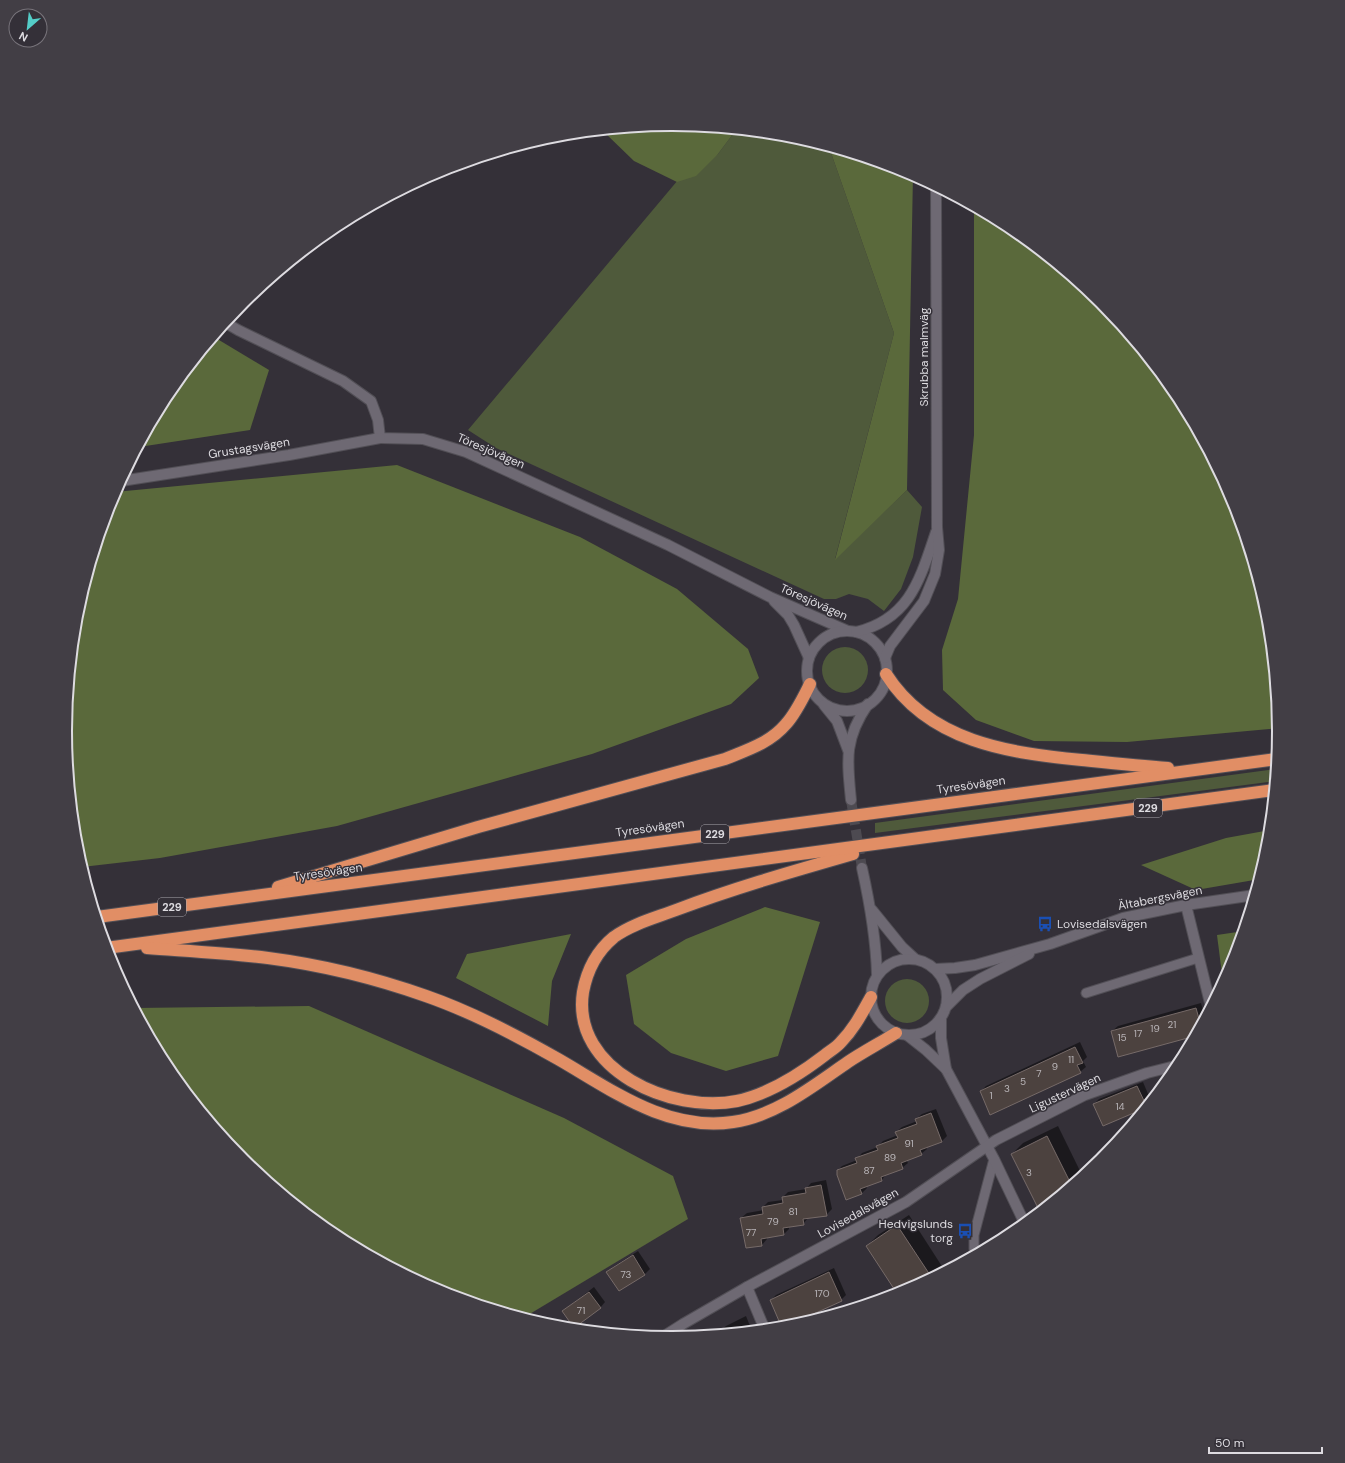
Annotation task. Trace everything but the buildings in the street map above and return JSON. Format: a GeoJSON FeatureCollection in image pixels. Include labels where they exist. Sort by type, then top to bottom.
{"type":"FeatureCollection","features":[{"type":"Feature","properties":{"kind":"highway"},"geometry":{"type":"LineString","coordinates":[[886,674],[901,694],[921,712],[945,728],[972,740],[1003,749],[1036,755],[1190,771]]}},
{"type":"Feature","properties":{"kind":"highway"},"geometry":{"type":"LineString","coordinates":[[241,898],[478,827],[725,758],[755,748],[772,737],[786,724],[797,708],[810,684]]}},
{"type":"Feature","properties":{"kind":"highway","name":"Tyresövägen"},"geometry":{"type":"LineString","coordinates":[[101,916],[1272,760]]}},
{"type":"Feature","properties":{"kind":"highway","name":"229"},"geometry":{"type":"LineString","coordinates":[[113,947],[1270,791]]}},
{"type":"Feature","properties":{"kind":"highway"},"geometry":{"type":"LineString","coordinates":[[871,998],[856,1023],[841,1043],[805,1070],[763,1093],[737,1101],[714,1104],[684,1101],[652,1091],[627,1079],[609,1065],[598,1052],[588,1035],[583,1018],[582,1001],[584,983],[600,950],[615,937],[631,927],[694,903],[760,881],[891,842]]}},
{"type":"Feature","properties":{"kind":"highway"},"geometry":{"type":"LineString","coordinates":[[124,946],[269,958],[326,968],[383,982],[428,996],[470,1013],[557,1058],[638,1105],[664,1116],[688,1122],[714,1124],[733,1122],[752,1118],[774,1109],[799,1095],[862,1053],[902,1034]]}},
{"type":"Feature","properties":{"kind":"street","name":"Skrubba malmväg"},"geometry":{"type":"LineString","coordinates":[[885,658],[890,646],[924,601],[935,574],[939,550],[937,527],[936,192]]}},
{"type":"Feature","properties":{"kind":"street"},"geometry":{"type":"LineString","coordinates":[[231,326],[343,381],[372,401],[378,420],[380,438]]}},
{"type":"Feature","properties":{"kind":"street","name":"Grustagsvägen"},"geometry":{"type":"LineString","coordinates":[[128,480],[281,456],[380,438]]}},
{"type":"Feature","properties":{"kind":"street","name":"Töresjövägen"},"geometry":{"type":"LineString","coordinates":[[380,438],[423,439],[466,452],[668,545],[770,597],[852,632]]}},
{"type":"Feature","properties":{"kind":"street","name":"Skrubba malmväg"},"geometry":{"type":"LineString","coordinates":[[852,632],[870,628],[884,621],[892,615],[912,594],[924,568],[937,527]]}},
{"type":"Feature","properties":{"kind":"street","name":"Töresjövägen"},"geometry":{"type":"LineString","coordinates":[[770,597],[791,620],[809,658]]}},
{"type":"Feature","properties":{"kind":"street"},"geometry":{"type":"LineString","coordinates":[[848,750],[858,718],[884,685],[886,674],[885,658],[879,646],[870,638],[852,632],[831,634],[817,644],[809,658],[806,672],[815,696],[837,721],[848,750],[851,800]]}},
{"type":"Feature","properties":{"kind":"street"},"geometry":{"type":"LineString","coordinates":[[824,706],[837,710],[853,710],[868,704]]}},
{"type":"Feature","properties":{"kind":"street"},"geometry":{"type":"LineString","coordinates":[[862,868],[871,908],[875,935],[877,974]]}},
{"type":"Feature","properties":{"kind":"street","name":"Ältabergsvägen"},"geometry":{"type":"LineString","coordinates":[[935,969],[975,965],[1050,944],[1123,918],[1186,905],[1250,896]]}},
{"type":"Feature","properties":{"kind":"street"},"geometry":{"type":"LineString","coordinates":[[1186,905],[1209,1000]]}},
{"type":"Feature","properties":{"kind":"street"},"geometry":{"type":"LineString","coordinates":[[871,908],[889,932],[915,959]]}},
{"type":"Feature","properties":{"kind":"street","name":"Ältabergsvägen"},"geometry":{"type":"LineString","coordinates":[[946,1007],[963,990],[980,979],[1050,944]]}},
{"type":"Feature","properties":{"kind":"street"},"geometry":{"type":"LineString","coordinates":[[902,1034],[918,1036],[930,1030],[941,1019],[946,1007],[948,994],[944,980],[935,969],[926,962],[915,959],[893,961],[877,974],[873,984],[871,998],[876,1016],[884,1026],[902,1034],[946,1069]]}},
{"type":"Feature","properties":{"kind":"street"},"geometry":{"type":"LineString","coordinates":[[941,1019],[941,1038],[946,1069],[987,1145],[1023,1219]]}},
{"type":"Feature","properties":{"kind":"street","name":"Ligustervägen"},"geometry":{"type":"LineString","coordinates":[[987,1145],[1085,1095],[1147,1073],[1170,1068]]}},
{"type":"Feature","properties":{"kind":"street","name":"Lovisedalsvägen"},"geometry":{"type":"LineString","coordinates":[[670,1332],[747,1288],[906,1202],[987,1145]]}},
{"type":"Feature","properties":{"kind":"street"},"geometry":{"type":"LineString","coordinates":[[747,1288],[763,1325]]}},
{"type":"Feature","properties":{"kind":"lane"},"geometry":{"type":"LineString","coordinates":[[1086,993],[1198,958]]}},
{"type":"Feature","properties":{"kind":"lane"},"geometry":{"type":"LineString","coordinates":[[975,1251],[974,1235],[994,1159]]}},
{"type":"Feature","properties":{"kind":"green space"},"geometry":{"type":"Polygon","coordinates":[[[672,131],[733,134],[718,154],[696,176],[677,182],[634,161],[607,135],[633,132],[672,131]]]}},
{"type":"Feature","properties":{"kind":"green space"},"geometry":{"type":"Polygon","coordinates":[[[733,134],[790,143],[831,152],[894,333],[835,559],[907,490],[922,507],[913,557],[901,589],[884,611],[868,599],[849,594],[836,599],[824,599],[496,448],[468,430],[678,180],[718,154],[733,134]]]}},
{"type":"Feature","properties":{"kind":"green space"},"geometry":{"type":"Polygon","coordinates":[[[831,152],[866,163],[913,182],[907,490],[835,560],[894,333],[831,152]]]}},
{"type":"Feature","properties":{"kind":"green space"},"geometry":{"type":"Polygon","coordinates":[[[974,212],[1038,255],[1097,307],[1149,366],[1193,431],[1227,502],[1241,538],[1253,576],[1268,653],[1272,692],[1273,729],[1127,742],[1034,741],[976,720],[943,690],[942,650],[958,599],[974,435],[974,212]]]}},
{"type":"Feature","properties":{"kind":"green space"},"geometry":{"type":"Polygon","coordinates":[[[218,339],[269,370],[250,430],[144,446],[173,398],[196,366],[218,339]]]}},
{"type":"Feature","properties":{"kind":"green space"},"geometry":{"type":"Polygon","coordinates":[[[397,465],[580,537],[677,589],[748,649],[759,678],[731,704],[592,754],[337,826],[160,858],[88,866],[77,810],[73,771],[73,692],[77,653],[92,576],[104,538],[123,491],[397,465]]]}},
{"type":"Feature","properties":{"kind":"green space"},"geometry":{"type":"Polygon","coordinates":[[[841,647],[849,647],[858,651],[864,657],[868,670],[864,683],[858,689],[849,693],[841,693],[832,689],[826,683],[822,674],[822,666],[826,657],[832,651],[841,647]]]}},
{"type":"Feature","properties":{"kind":"green space"},"geometry":{"type":"Polygon","coordinates":[[[1272,770],[1271,782],[875,833],[875,823],[1272,770]]]}},
{"type":"Feature","properties":{"kind":"green space"},"geometry":{"type":"Polygon","coordinates":[[[1264,831],[1254,880],[1196,890],[1141,865],[1226,838],[1264,831]]]}},
{"type":"Feature","properties":{"kind":"green space"},"geometry":{"type":"Polygon","coordinates":[[[765,907],[820,922],[778,1056],[726,1071],[671,1053],[634,1024],[626,975],[686,939],[765,907]]]}},
{"type":"Feature","properties":{"kind":"green space"},"geometry":{"type":"Polygon","coordinates":[[[1238,932],[1222,973],[1217,935],[1238,932]]]}},
{"type":"Feature","properties":{"kind":"green space"},"geometry":{"type":"Polygon","coordinates":[[[571,934],[552,981],[548,1026],[456,978],[467,954],[571,934]]]}},
{"type":"Feature","properties":{"kind":"green space"},"geometry":{"type":"Polygon","coordinates":[[[903,979],[911,979],[923,985],[929,997],[929,1005],[923,1017],[911,1023],[903,1023],[891,1017],[885,1005],[885,997],[891,985],[903,979]]]}},
{"type":"Feature","properties":{"kind":"green space"},"geometry":{"type":"Polygon","coordinates":[[[309,1006],[564,1118],[673,1176],[688,1219],[529,1314],[479,1300],[407,1270],[372,1252],[307,1208],[277,1183],[248,1156],[196,1097],[152,1032],[140,1008],[309,1006]]]}},
{"type":"Feature","properties":{"kind":"tunnel"},"geometry":{"type":"LineString","coordinates":[[851,800],[862,868]]}},
{"type":"Feature","properties":{"kind":"place","name":"Lovisedalsvägen"},"geometry":{"type":"Point","coordinates":[1045,924]}},
{"type":"Feature","properties":{"kind":"place","name":"Hedvigslunds torg"},"geometry":{"type":"Point","coordinates":[965,1231]}}]}
